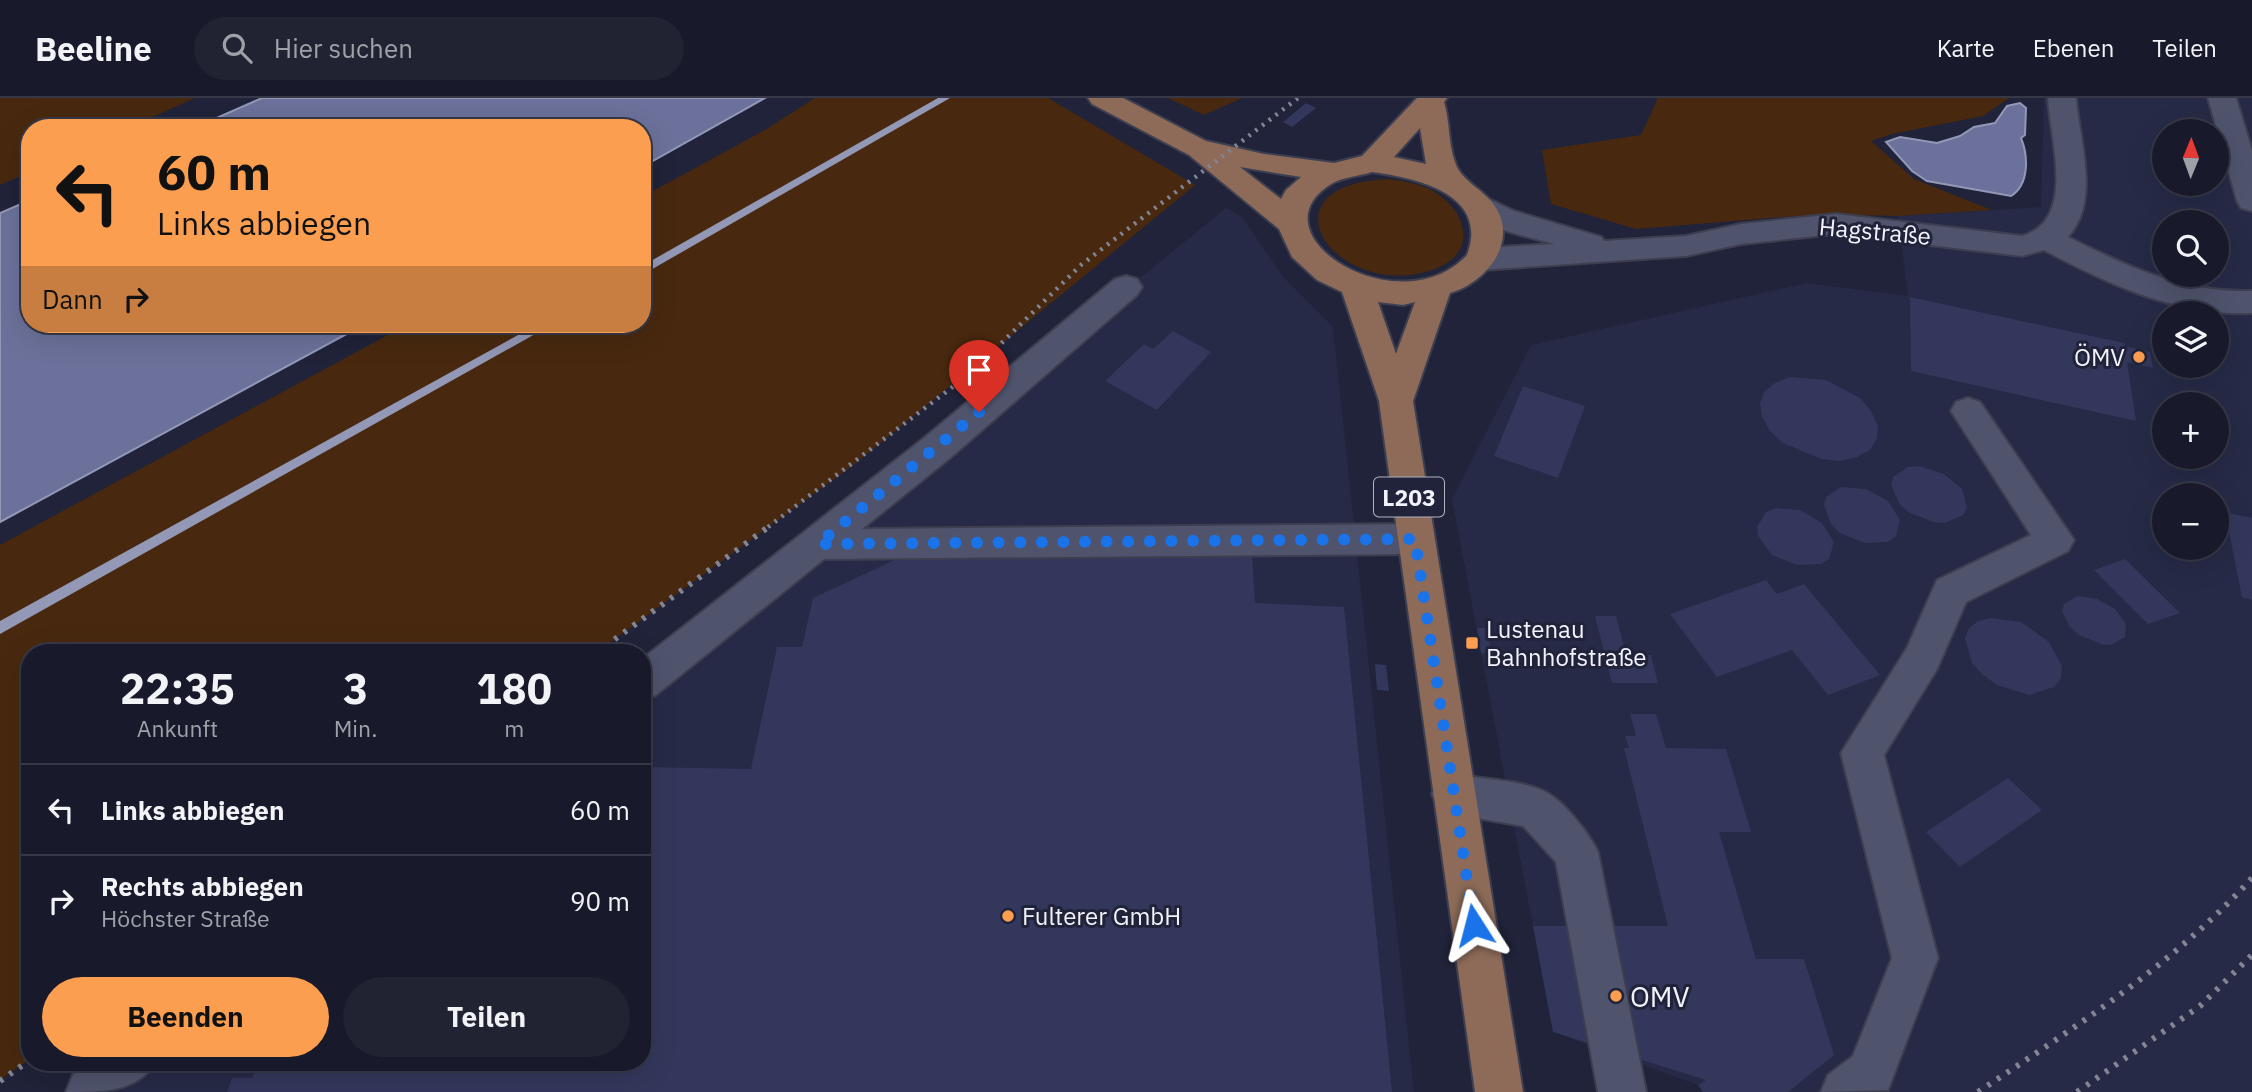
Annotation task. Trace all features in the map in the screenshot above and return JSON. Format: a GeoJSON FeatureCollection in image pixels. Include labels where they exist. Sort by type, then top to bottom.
{"type":"FeatureCollection","features":[{"type":"Feature","properties":{"kind":"main road"},"geometry":{"type":"LineString","coordinates":[[1102,98],[1199,149],[1290,222],[1295,241],[1308,259],[1329,275],[1356,286],[1383,292],[1410,293],[1436,289],[1463,277],[1481,259],[1488,242],[1487,224],[1478,206]]}},
{"type":"Feature","properties":{"kind":"main road","name":"Hagstraße"},"geometry":{"type":"LineString","coordinates":[[1372,163],[1432,101]]}},
{"type":"Feature","properties":{"kind":"main road","name":"Hagstraße"},"geometry":{"type":"LineString","coordinates":[[1432,101],[1440,162],[1451,183]]}},
{"type":"Feature","properties":{"kind":"main road"},"geometry":{"type":"LineString","coordinates":[[1199,149],[1264,163],[1331,172]]}},
{"type":"Feature","properties":{"kind":"main road","name":"Hagstraße"},"geometry":{"type":"LineString","coordinates":[[1290,222],[1294,202],[1308,184],[1331,172],[1372,163],[1413,168],[1451,183],[1478,206]]}},
{"type":"Feature","properties":{"kind":"main road","name":"L203"},"geometry":{"type":"LineString","coordinates":[[1356,286],[1396,401],[1499,1092]]}},
{"type":"Feature","properties":{"kind":"main road","name":"L203"},"geometry":{"type":"LineString","coordinates":[[1396,401],[1436,289]]}},
{"type":"Feature","properties":{"kind":"street"},"geometry":{"type":"LineString","coordinates":[[2062,98],[2071,188],[2067,216],[2048,239],[2090,261],[2168,292],[2231,304],[2252,302]]}},
{"type":"Feature","properties":{"kind":"street"},"geometry":{"type":"LineString","coordinates":[[2222,98],[2252,201]]}},
{"type":"Feature","properties":{"kind":"street","name":"Hagstraße"},"geometry":{"type":"LineString","coordinates":[[1478,206],[1574,241],[1620,250]]}},
{"type":"Feature","properties":{"kind":"street","name":"Hagstraße"},"geometry":{"type":"LineString","coordinates":[[1481,259],[1686,246],[1741,234],[1836,224],[2004,246],[2022,246],[2048,239]]}},
{"type":"Feature","properties":{"kind":"street"},"geometry":{"type":"LineString","coordinates":[[651,676],[937,448],[1126,287]]}},
{"type":"Feature","properties":{"kind":"street"},"geometry":{"type":"LineString","coordinates":[[1845,1092],[1871,1073],[1915,958],[1862,753],[1923,657],[1951,591],[2055,540],[1968,411]]}},
{"type":"Feature","properties":{"kind":"street"},"geometry":{"type":"LineString","coordinates":[[818,544],[1415,539]]}},
{"type":"Feature","properties":{"kind":"street"},"geometry":{"type":"LineString","coordinates":[[1454,794],[1535,808],[1576,852],[1622,1092]]}},
{"type":"Feature","properties":{"kind":"street"},"geometry":{"type":"LineString","coordinates":[[90,1092],[119,1071]]}},
{"type":"Feature","properties":{"kind":"shaded area"},"geometry":{"type":"Polygon","coordinates":[[[0,98],[195,98],[148,119],[21,119],[21,176],[0,185],[0,98]]]}},
{"type":"Feature","properties":{"kind":"shaded area"},"geometry":{"type":"Polygon","coordinates":[[[262,98],[765,98],[651,162],[651,119],[214,119],[262,98]]]}},
{"type":"Feature","properties":{"kind":"shaded area"},"geometry":{"type":"Polygon","coordinates":[[[815,98],[1048,98],[1195,185],[856,463],[608,644],[21,644],[21,1065],[0,1080],[0,545],[391,333],[651,333],[651,192],[765,130],[815,98]]]}},
{"type":"Feature","properties":{"kind":"shaded area"},"geometry":{"type":"Polygon","coordinates":[[[1168,98],[1242,98],[1204,115],[1168,98]]]}},
{"type":"Feature","properties":{"kind":"shaded area"},"geometry":{"type":"Polygon","coordinates":[[[1658,98],[2009,98],[1983,116],[1892,134],[1871,141],[1914,179],[1992,210],[1898,216],[1821,214],[1636,229],[1551,204],[1542,150],[1641,135],[1658,98]]]}},
{"type":"Feature","properties":{"kind":"shaded area"},"geometry":{"type":"Polygon","coordinates":[[[2044,98],[2252,98],[2252,1092],[1703,1092],[1698,1085],[1553,1032],[1452,499],[1531,345],[1807,283],[1908,296],[1898,216],[2041,207],[2044,98]]]}},
{"type":"Feature","properties":{"kind":"shaded area"},"geometry":{"type":"Polygon","coordinates":[[[2020,103],[2026,108],[2025,135],[2021,138],[2026,169],[2022,184],[2011,196],[1927,181],[1912,171],[1886,142],[1900,137],[1937,143],[1960,136],[1974,127],[1995,123],[2007,106],[2020,103]]]}},
{"type":"Feature","properties":{"kind":"shaded area"},"geometry":{"type":"Polygon","coordinates":[[[1387,179],[1428,188],[1455,210],[1461,221],[1462,244],[1457,254],[1447,263],[1432,270],[1397,276],[1366,270],[1341,257],[1324,239],[1318,219],[1325,201],[1347,186],[1387,179]]]}},
{"type":"Feature","properties":{"kind":"shaded area"},"geometry":{"type":"Polygon","coordinates":[[[21,204],[21,333],[348,333],[0,522],[0,213],[21,204]]]}},
{"type":"Feature","properties":{"kind":"shaded area","name":"Fulterer GmbH"},"geometry":{"type":"Polygon","coordinates":[[[1226,208],[1242,217],[1284,278],[1333,327],[1414,1092],[90,1092],[119,1071],[651,1071],[651,676],[1226,208]]]}},
{"type":"Feature","properties":{"kind":"building"},"geometry":{"type":"Polygon","coordinates":[[[1306,103],[1316,108],[1292,127],[1283,122],[1306,103]]]}},
{"type":"Feature","properties":{"kind":"building"},"geometry":{"type":"Polygon","coordinates":[[[1910,297],[2124,343],[2125,346],[2150,352],[2152,363],[2152,368],[2127,362],[2136,421],[1911,371],[1910,297]]]}},
{"type":"Feature","properties":{"kind":"building"},"geometry":{"type":"Polygon","coordinates":[[[1173,331],[1211,352],[1157,410],[1105,381],[1144,344],[1153,349],[1173,331]]]}},
{"type":"Feature","properties":{"kind":"building"},"geometry":{"type":"Polygon","coordinates":[[[1789,377],[1826,380],[1860,398],[1871,411],[1878,426],[1877,438],[1870,450],[1840,461],[1821,459],[1783,443],[1770,431],[1762,417],[1760,403],[1764,392],[1789,377]]]}},
{"type":"Feature","properties":{"kind":"building"},"geometry":{"type":"Polygon","coordinates":[[[1523,386],[1585,406],[1558,478],[1494,456],[1523,386]]]}},
{"type":"Feature","properties":{"kind":"building"},"geometry":{"type":"Polygon","coordinates":[[[1919,466],[1944,474],[1962,489],[1967,508],[1963,515],[1945,523],[1933,522],[1908,512],[1899,503],[1891,485],[1893,477],[1908,467],[1919,466]]]}},
{"type":"Feature","properties":{"kind":"building"},"geometry":{"type":"Polygon","coordinates":[[[1841,487],[1866,489],[1888,501],[1900,520],[1896,536],[1888,542],[1865,543],[1840,533],[1831,524],[1824,505],[1826,497],[1841,487]]]}},
{"type":"Feature","properties":{"kind":"building"},"geometry":{"type":"Polygon","coordinates":[[[1776,508],[1800,510],[1822,523],[1834,542],[1829,559],[1821,564],[1797,565],[1772,555],[1758,536],[1757,527],[1766,512],[1776,508]]]}},
{"type":"Feature","properties":{"kind":"building"},"geometry":{"type":"Polygon","coordinates":[[[2229,513],[2252,518],[2252,600],[2242,597],[2229,532],[2229,513]]]}},
{"type":"Feature","properties":{"kind":"building","name":"Fulterer GmbH"},"geometry":{"type":"Polygon","coordinates":[[[914,551],[1252,555],[1255,603],[1344,607],[1392,1092],[227,1092],[232,1078],[252,1078],[255,1071],[651,1071],[651,767],[751,769],[777,647],[802,647],[813,598],[914,551]]]}},
{"type":"Feature","properties":{"kind":"building"},"geometry":{"type":"Polygon","coordinates":[[[2125,559],[2180,613],[2148,624],[2094,570],[2125,559]]]}},
{"type":"Feature","properties":{"kind":"building"},"geometry":{"type":"Polygon","coordinates":[[[1766,580],[1777,594],[1804,584],[1880,675],[1828,695],[1792,650],[1717,677],[1670,614],[1766,580]]]}},
{"type":"Feature","properties":{"kind":"building"},"geometry":{"type":"Polygon","coordinates":[[[2078,596],[2097,599],[2115,609],[2126,624],[2125,637],[2111,645],[2079,635],[2070,627],[2062,611],[2064,604],[2078,596]]]}},
{"type":"Feature","properties":{"kind":"building"},"geometry":{"type":"Polygon","coordinates":[[[1595,616],[1616,616],[1626,654],[1651,655],[1658,683],[1612,683],[1595,616]]]}},
{"type":"Feature","properties":{"kind":"building"},"geometry":{"type":"Polygon","coordinates":[[[1990,618],[2021,622],[2049,642],[2062,666],[2061,678],[2054,687],[2029,695],[1997,685],[1983,675],[1972,663],[1965,638],[1969,628],[1978,621],[1990,618]]]}},
{"type":"Feature","properties":{"kind":"building"},"geometry":{"type":"Polygon","coordinates":[[[1477,628],[1487,628],[1491,653],[1481,653],[1477,628]]]}},
{"type":"Feature","properties":{"kind":"building"},"geometry":{"type":"Polygon","coordinates":[[[1375,664],[1386,665],[1389,691],[1377,690],[1375,664]]]}},
{"type":"Feature","properties":{"kind":"building"},"geometry":{"type":"Polygon","coordinates":[[[1630,714],[1656,714],[1666,748],[1726,749],[1751,832],[1719,832],[1756,959],[1804,959],[1834,1055],[1788,1092],[1703,1092],[1698,1085],[1706,1080],[1553,1032],[1533,926],[1668,926],[1624,748],[1629,748],[1625,736],[1636,736],[1630,714]]]}},
{"type":"Feature","properties":{"kind":"building"},"geometry":{"type":"Polygon","coordinates":[[[2008,778],[2042,810],[1960,867],[1926,832],[2008,778]]]}},
{"type":"Feature","properties":{"kind":"waterway"},"geometry":{"type":"LineString","coordinates":[[651,266],[945,98]]}},
{"type":"Feature","properties":{"kind":"waterway"},"geometry":{"type":"LineString","coordinates":[[0,628],[531,333]]}},
{"type":"Feature","properties":{"kind":"railway"},"geometry":{"type":"LineString","coordinates":[[768,527],[971,373],[1081,265],[1298,98]]}},
{"type":"Feature","properties":{"kind":"railway"},"geometry":{"type":"LineString","coordinates":[[608,644],[771,525]]}},
{"type":"Feature","properties":{"kind":"railway"},"geometry":{"type":"LineString","coordinates":[[1978,1092],[2086,1019],[2156,967],[2222,910],[2252,878]]}},
{"type":"Feature","properties":{"kind":"railway"},"geometry":{"type":"LineString","coordinates":[[2077,1092],[2200,1006],[2252,955]]}},
{"type":"Feature","properties":{"kind":"railway"},"geometry":{"type":"LineString","coordinates":[[0,1081],[21,1066]]}},
{"type":"Feature","properties":{"kind":"place","name":"ÖMV"},"geometry":{"type":"Point","coordinates":[2139,357]}},
{"type":"Feature","properties":{"kind":"place","name":"Lustenau Bahnhofstraße"},"geometry":{"type":"Point","coordinates":[1472,643]}},
{"type":"Feature","properties":{"kind":"place","name":"Fulterer GmbH"},"geometry":{"type":"Point","coordinates":[1008,916]}},
{"type":"Feature","properties":{"kind":"place","name":"OMV"},"geometry":{"type":"Point","coordinates":[1616,996]}},
{"type":"Feature","properties":{"kind":"route"},"geometry":{"type":"LineString","coordinates":[[979,412],[818,544],[1232,538],[1415,539],[1474,925]]}}]}
